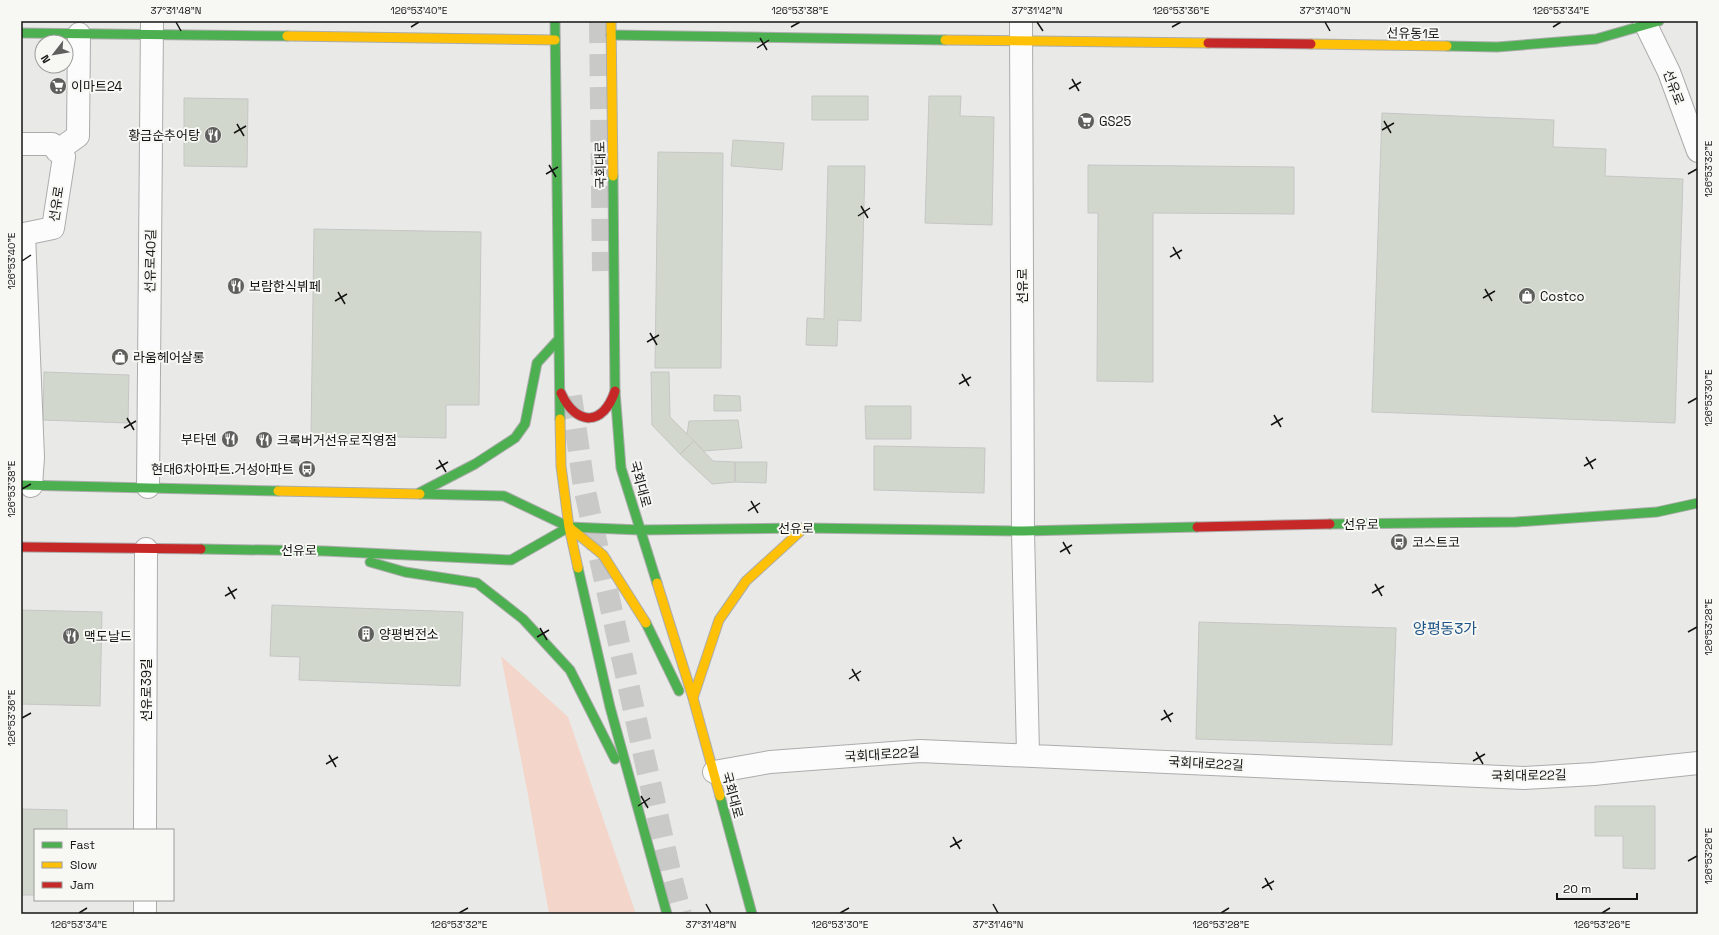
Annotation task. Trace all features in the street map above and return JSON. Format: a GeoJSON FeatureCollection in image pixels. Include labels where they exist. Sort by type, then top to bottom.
{"type":"FeatureCollection","features":[{"type":"Feature","properties":{"kind":"main road"},"geometry":{"type":"LineString","coordinates":[[555,21],[562,466],[569,527],[610,707],[668,914]]}},
{"type":"Feature","properties":{"kind":"main road","name":"국회대로"},"geometry":{"type":"LineString","coordinates":[[611,21],[615,391],[621,468],[693,698],[752,914]]}},
{"type":"Feature","properties":{"kind":"main road","name":"선유동1로"},"geometry":{"type":"LineString","coordinates":[[611,35],[1020,31],[1497,47],[1596,39],[1649,22]]}},
{"type":"Feature","properties":{"kind":"main road"},"geometry":{"type":"LineString","coordinates":[[21,33],[79,34],[152,28],[555,40]]}},
{"type":"Feature","properties":{"kind":"main road"},"geometry":{"type":"LineString","coordinates":[[417,494],[475,464],[515,438],[525,424],[537,363],[560,339]]}},
{"type":"Feature","properties":{"kind":"main road"},"geometry":{"type":"LineString","coordinates":[[561,393],[569,408],[579,415],[588,418],[599,417],[608,408],[615,391]]}},
{"type":"Feature","properties":{"kind":"main road","name":"선유로"},"geometry":{"type":"LineString","coordinates":[[26,485],[504,496],[569,527],[640,530],[804,528],[1023,532],[1333,524],[1516,522],[1657,512],[1698,503]]}},
{"type":"Feature","properties":{"kind":"main road"},"geometry":{"type":"LineString","coordinates":[[569,527],[603,555],[642,614],[708,750]]}},
{"type":"Feature","properties":{"kind":"main road","name":"선유로"},"geometry":{"type":"LineString","coordinates":[[21,548],[325,550],[511,560],[569,527]]}},
{"type":"Feature","properties":{"kind":"main road"},"geometry":{"type":"LineString","coordinates":[[693,698],[719,620],[746,581],[804,528]]}},
{"type":"Feature","properties":{"kind":"main road"},"geometry":{"type":"LineString","coordinates":[[325,550],[406,572],[477,583],[523,619],[570,670],[635,798]]}},
{"type":"Feature","properties":{"kind":"street","name":"선유로"},"geometry":{"type":"LineString","coordinates":[[1649,22],[1698,151]]}},
{"type":"Feature","properties":{"kind":"street","name":"선유로40길"},"geometry":{"type":"LineString","coordinates":[[148,487],[152,28]]}},
{"type":"Feature","properties":{"kind":"street","name":"선유로"},"geometry":{"type":"LineString","coordinates":[[1020,31],[1023,532]]}},
{"type":"Feature","properties":{"kind":"street"},"geometry":{"type":"LineString","coordinates":[[21,144],[52,144],[57,151],[78,136],[79,34]]}},
{"type":"Feature","properties":{"kind":"street","name":"선유로"},"geometry":{"type":"LineString","coordinates":[[26,485],[33,457],[24,234],[52,228],[64,157],[57,151]]}},
{"type":"Feature","properties":{"kind":"street"},"geometry":{"type":"LineString","coordinates":[[1023,532],[1028,754]]}},
{"type":"Feature","properties":{"kind":"street","name":"선유로39길"},"geometry":{"type":"LineString","coordinates":[[145,829],[146,550]]}},
{"type":"Feature","properties":{"kind":"street","name":"국회대로22길"},"geometry":{"type":"LineString","coordinates":[[714,772],[770,762],[920,751],[1028,754],[1524,778],[1594,774],[1698,763]]}},
{"type":"Feature","properties":{"kind":"street"},"geometry":{"type":"LineString","coordinates":[[145,901],[145,914]]}},
{"type":"Feature","properties":{"kind":"shaded area"},"geometry":{"type":"Polygon","coordinates":[[[501,656],[568,717],[636,914],[549,914],[501,656]]]}},
{"type":"Feature","properties":{"kind":"building"},"geometry":{"type":"Polygon","coordinates":[[[812,96],[868,96],[868,120],[812,120],[812,96]]]}},
{"type":"Feature","properties":{"kind":"building"},"geometry":{"type":"Polygon","coordinates":[[[929,96],[961,96],[960,116],[994,117],[992,225],[925,223],[929,96]]]}},
{"type":"Feature","properties":{"kind":"building"},"geometry":{"type":"Polygon","coordinates":[[[184,98],[248,99],[247,167],[184,166],[184,98]]]}},
{"type":"Feature","properties":{"kind":"building","name":"Costco"},"geometry":{"type":"Polygon","coordinates":[[[1382,113],[1554,120],[1553,147],[1606,149],[1605,176],[1683,179],[1675,423],[1372,412],[1382,113]]]}},
{"type":"Feature","properties":{"kind":"building"},"geometry":{"type":"Polygon","coordinates":[[[733,140],[784,143],[782,170],[731,166],[733,140]]]}},
{"type":"Feature","properties":{"kind":"building"},"geometry":{"type":"Polygon","coordinates":[[[658,152],[723,153],[721,368],[655,368],[658,152]]]}},
{"type":"Feature","properties":{"kind":"building"},"geometry":{"type":"Polygon","coordinates":[[[1088,165],[1294,167],[1294,214],[1153,213],[1153,382],[1097,381],[1098,213],[1088,213],[1088,165]]]}},
{"type":"Feature","properties":{"kind":"building"},"geometry":{"type":"Polygon","coordinates":[[[828,166],[865,166],[861,321],[838,320],[837,346],[806,345],[807,318],[824,319],[828,166]]]}},
{"type":"Feature","properties":{"kind":"building"},"geometry":{"type":"Polygon","coordinates":[[[314,229],[481,232],[479,405],[446,405],[446,438],[311,435],[314,229]]]}},
{"type":"Feature","properties":{"kind":"building"},"geometry":{"type":"Polygon","coordinates":[[[44,372],[129,375],[128,423],[43,420],[44,372]]]}},
{"type":"Feature","properties":{"kind":"building"},"geometry":{"type":"Polygon","coordinates":[[[651,372],[669,372],[670,417],[694,441],[680,454],[652,425],[651,372]]]}},
{"type":"Feature","properties":{"kind":"building"},"geometry":{"type":"Polygon","coordinates":[[[714,395],[740,396],[741,411],[714,411],[714,395]]]}},
{"type":"Feature","properties":{"kind":"building"},"geometry":{"type":"Polygon","coordinates":[[[865,406],[911,406],[911,439],[866,439],[865,406]]]}},
{"type":"Feature","properties":{"kind":"building"},"geometry":{"type":"Polygon","coordinates":[[[738,420],[742,448],[704,451],[687,434],[689,421],[738,420]]]}},
{"type":"Feature","properties":{"kind":"building"},"geometry":{"type":"Polygon","coordinates":[[[694,441],[713,461],[735,462],[735,482],[712,484],[680,454],[694,441]]]}},
{"type":"Feature","properties":{"kind":"building"},"geometry":{"type":"Polygon","coordinates":[[[874,446],[985,448],[984,493],[874,490],[874,446]]]}},
{"type":"Feature","properties":{"kind":"building"},"geometry":{"type":"Polygon","coordinates":[[[735,462],[767,462],[766,483],[735,482],[735,462]]]}},
{"type":"Feature","properties":{"kind":"building","name":"양평변전소"},"geometry":{"type":"Polygon","coordinates":[[[272,605],[463,612],[460,686],[299,680],[300,657],[270,656],[272,605]]]}},
{"type":"Feature","properties":{"kind":"building"},"geometry":{"type":"Polygon","coordinates":[[[21,610],[102,612],[100,706],[21,704],[21,610]]]}},
{"type":"Feature","properties":{"kind":"building"},"geometry":{"type":"Polygon","coordinates":[[[1199,622],[1396,628],[1392,745],[1196,739],[1199,622]]]}},
{"type":"Feature","properties":{"kind":"building"},"geometry":{"type":"Polygon","coordinates":[[[1595,806],[1655,806],[1655,869],[1623,868],[1623,836],[1595,836],[1595,806]]]}},
{"type":"Feature","properties":{"kind":"building"},"geometry":{"type":"Polygon","coordinates":[[[22,809],[67,810],[67,829],[34,829],[34,895],[21,895],[22,809]]]}},
{"type":"Feature","properties":{"kind":"tunnel"},"geometry":{"type":"LineString","coordinates":[[600,21],[603,271]]}},
{"type":"Feature","properties":{"kind":"tunnel"},"geometry":{"type":"LineString","coordinates":[[571,396],[584,487],[671,876],[681,914]]}},
{"type":"Feature","properties":{"kind":"traffic: fast"},"geometry":{"type":"LineString","coordinates":[[555,21],[560,419]]}},
{"type":"Feature","properties":{"kind":"traffic: fast"},"geometry":{"type":"LineString","coordinates":[[1447,46],[1497,47],[1596,39],[1659,21]]}},
{"type":"Feature","properties":{"kind":"traffic: fast"},"geometry":{"type":"LineString","coordinates":[[21,33],[287,36]]}},
{"type":"Feature","properties":{"kind":"traffic: fast"},"geometry":{"type":"LineString","coordinates":[[611,35],[945,40]]}},
{"type":"Feature","properties":{"kind":"traffic: fast"},"geometry":{"type":"LineString","coordinates":[[613,176],[615,391],[621,468],[657,583]]}},
{"type":"Feature","properties":{"kind":"traffic: fast"},"geometry":{"type":"LineString","coordinates":[[419,493],[475,464],[515,438],[525,424],[537,363],[559,339]]}},
{"type":"Feature","properties":{"kind":"traffic: fast"},"geometry":{"type":"LineString","coordinates":[[21,485],[278,491]]}},
{"type":"Feature","properties":{"kind":"traffic: fast"},"geometry":{"type":"LineString","coordinates":[[420,494],[504,496],[569,527],[640,530]]}},
{"type":"Feature","properties":{"kind":"traffic: fast"},"geometry":{"type":"LineString","coordinates":[[1330,524],[1516,522],[1657,512],[1698,503]]}},
{"type":"Feature","properties":{"kind":"traffic: fast"},"geometry":{"type":"LineString","coordinates":[[201,549],[325,551],[511,560],[569,527]]}},
{"type":"Feature","properties":{"kind":"traffic: fast"},"geometry":{"type":"LineString","coordinates":[[640,530],[804,528],[1023,531],[1197,527]]}},
{"type":"Feature","properties":{"kind":"traffic: fast"},"geometry":{"type":"LineString","coordinates":[[370,562],[405,572],[477,583],[523,619],[570,670],[615,759]]}},
{"type":"Feature","properties":{"kind":"traffic: fast"},"geometry":{"type":"LineString","coordinates":[[578,568],[610,707],[667,914]]}},
{"type":"Feature","properties":{"kind":"traffic: fast"},"geometry":{"type":"LineString","coordinates":[[646,623],[679,691]]}},
{"type":"Feature","properties":{"kind":"traffic: fast"},"geometry":{"type":"LineString","coordinates":[[720,796],[752,914]]}},
{"type":"Feature","properties":{"kind":"traffic: slow"},"geometry":{"type":"LineString","coordinates":[[611,21],[613,176]]}},
{"type":"Feature","properties":{"kind":"traffic: slow"},"geometry":{"type":"LineString","coordinates":[[287,36],[555,40]]}},
{"type":"Feature","properties":{"kind":"traffic: slow"},"geometry":{"type":"LineString","coordinates":[[945,40],[1208,43]]}},
{"type":"Feature","properties":{"kind":"traffic: slow"},"geometry":{"type":"LineString","coordinates":[[1311,44],[1447,46]]}},
{"type":"Feature","properties":{"kind":"traffic: slow"},"geometry":{"type":"LineString","coordinates":[[560,419],[561,466],[569,527],[578,568]]}},
{"type":"Feature","properties":{"kind":"traffic: slow"},"geometry":{"type":"LineString","coordinates":[[278,491],[420,494]]}},
{"type":"Feature","properties":{"kind":"traffic: slow"},"geometry":{"type":"LineString","coordinates":[[569,527],[603,555],[646,623]]}},
{"type":"Feature","properties":{"kind":"traffic: slow"},"geometry":{"type":"LineString","coordinates":[[693,698],[719,620],[746,581],[804,528]]}},
{"type":"Feature","properties":{"kind":"traffic: slow"},"geometry":{"type":"LineString","coordinates":[[657,583],[693,698],[720,796]]}},
{"type":"Feature","properties":{"kind":"traffic: jam"},"geometry":{"type":"LineString","coordinates":[[1208,43],[1311,44]]}},
{"type":"Feature","properties":{"kind":"traffic: jam"},"geometry":{"type":"LineString","coordinates":[[561,393],[567,404],[574,412],[589,418],[597,416],[604,411],[610,403],[615,391]]}},
{"type":"Feature","properties":{"kind":"traffic: jam"},"geometry":{"type":"LineString","coordinates":[[1197,527],[1330,524]]}},
{"type":"Feature","properties":{"kind":"traffic: jam"},"geometry":{"type":"LineString","coordinates":[[21,547],[201,549]]}},
{"type":"Feature","properties":{"kind":"place","name":"이마트24"},"geometry":{"type":"Point","coordinates":[58,86]}},
{"type":"Feature","properties":{"kind":"place","name":"GS25"},"geometry":{"type":"Point","coordinates":[1086,121]}},
{"type":"Feature","properties":{"kind":"place","name":"황금순추어탕"},"geometry":{"type":"Point","coordinates":[213,135]}},
{"type":"Feature","properties":{"kind":"place","name":"보람한식뷔페"},"geometry":{"type":"Point","coordinates":[236,286]}},
{"type":"Feature","properties":{"kind":"place","name":"Costco"},"geometry":{"type":"Point","coordinates":[1527,296]}},
{"type":"Feature","properties":{"kind":"place","name":"라움헤어살롱"},"geometry":{"type":"Point","coordinates":[120,357]}},
{"type":"Feature","properties":{"kind":"place","name":"부타덴"},"geometry":{"type":"Point","coordinates":[230,439]}},
{"type":"Feature","properties":{"kind":"place","name":"크록버거선유로직영점"},"geometry":{"type":"Point","coordinates":[264,440]}},
{"type":"Feature","properties":{"kind":"place","name":"현대6차아파트.거성아파트"},"geometry":{"type":"Point","coordinates":[307,469]}},
{"type":"Feature","properties":{"kind":"place","name":"코스트코"},"geometry":{"type":"Point","coordinates":[1399,542]}},
{"type":"Feature","properties":{"kind":"place","name":"양평변전소"},"geometry":{"type":"Point","coordinates":[366,634]}},
{"type":"Feature","properties":{"kind":"place","name":"맥도날드"},"geometry":{"type":"Point","coordinates":[71,636]}},
{"type":"Feature","properties":{"kind":"district","name":"양평동3가"},"geometry":{"type":"Point","coordinates":[1445,629]}}]}
